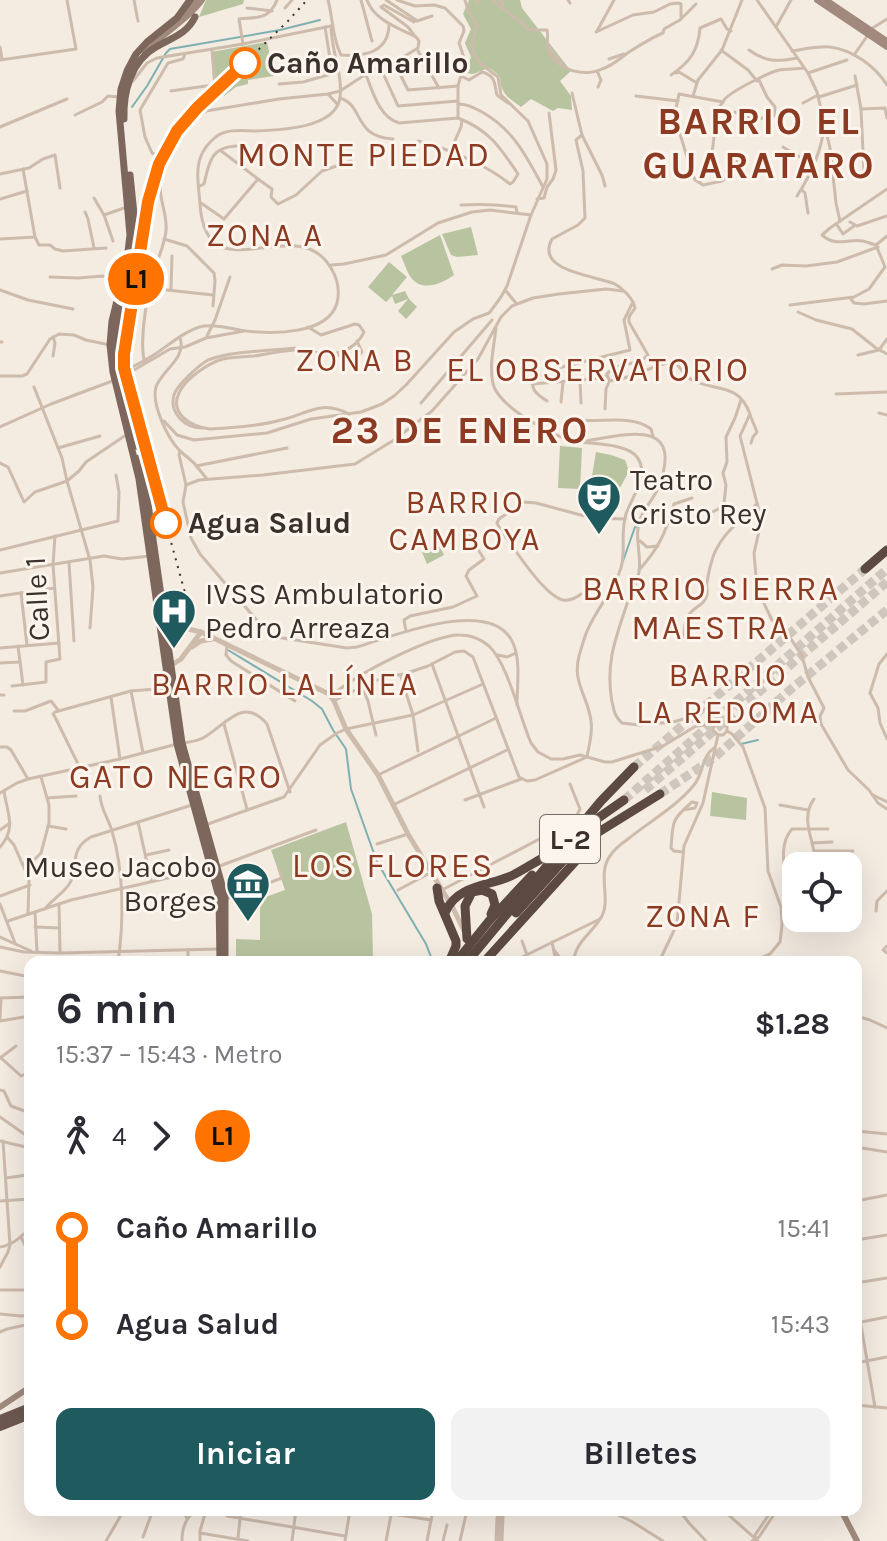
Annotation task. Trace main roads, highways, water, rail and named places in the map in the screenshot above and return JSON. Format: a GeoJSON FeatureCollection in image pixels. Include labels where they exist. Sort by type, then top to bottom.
{"type":"FeatureCollection","features":[{"type":"Feature","properties":{"kind":"highway"},"geometry":{"type":"LineString","coordinates":[[865,569],[887,550]]}},
{"type":"Feature","properties":{"kind":"highway","name":"L-2"},"geometry":{"type":"LineString","coordinates":[[488,956],[601,801],[634,767]]}},
{"type":"Feature","properties":{"kind":"highway","name":"L-2"},"geometry":{"type":"LineString","coordinates":[[479,956],[562,862],[589,838],[660,794]]}},
{"type":"Feature","properties":{"kind":"highway","name":"L-2"},"geometry":{"type":"LineString","coordinates":[[459,956],[465,944],[481,931],[553,853],[625,803],[529,898],[465,944]]}},
{"type":"Feature","properties":{"kind":"highway"},"geometry":{"type":"LineString","coordinates":[[452,956],[456,941],[439,901],[436,882],[451,893],[462,893],[510,877],[553,853]]}},
{"type":"Feature","properties":{"kind":"highway"},"geometry":{"type":"LineString","coordinates":[[465,944],[465,906],[470,894],[479,890],[492,894],[495,905],[481,931]]}},
{"type":"Feature","properties":{"kind":"highway"},"geometry":{"type":"LineString","coordinates":[[448,907],[462,893]]}},
{"type":"Feature","properties":{"kind":"highway"},"geometry":{"type":"LineString","coordinates":[[495,956],[529,898]]}},
{"type":"Feature","properties":{"kind":"highway","name":"L-2"},"geometry":{"type":"LineString","coordinates":[[472,956],[501,921]]}},
{"type":"Feature","properties":{"kind":"highway"},"geometry":{"type":"LineString","coordinates":[[0,1419],[24,1409]]}},
{"type":"Feature","properties":{"kind":"highway"},"geometry":{"type":"LineString","coordinates":[[0,1427],[24,1417]]}},
{"type":"Feature","properties":{"kind":"main road"},"geometry":{"type":"LineString","coordinates":[[193,0],[136,54],[125,76],[119,123],[129,247],[112,321],[110,345],[123,374],[144,476],[152,556],[180,744],[225,899],[222,956]]}},
{"type":"Feature","properties":{"kind":"main road"},"geometry":{"type":"LineString","coordinates":[[202,0],[193,12],[156,41],[140,59],[122,96],[135,230],[133,254],[118,317],[116,346],[117,362],[123,374],[128,434],[166,631],[169,688],[194,804],[203,825]]}},
{"type":"Feature","properties":{"kind":"main road"},"geometry":{"type":"LineString","coordinates":[[817,0],[887,41]]}},
{"type":"Feature","properties":{"kind":"main road"},"geometry":{"type":"LineString","coordinates":[[826,0],[887,47]]}},
{"type":"Feature","properties":{"kind":"main road"},"geometry":{"type":"LineString","coordinates":[[140,59],[152,49],[180,35],[195,17]]}},
{"type":"Feature","properties":{"kind":"main road"},"geometry":{"type":"LineString","coordinates":[[215,868],[221,956]]}},
{"type":"Feature","properties":{"kind":"main road"},"geometry":{"type":"LineString","coordinates":[[0,1407],[24,1391]]}},
{"type":"Feature","properties":{"kind":"main road"},"geometry":{"type":"LineString","coordinates":[[844,1516],[857,1541]]}},
{"type":"Feature","properties":{"kind":"waterway"},"geometry":{"type":"LineString","coordinates":[[132,107],[170,49],[320,20]]}},
{"type":"Feature","properties":{"kind":"waterway"},"geometry":{"type":"LineString","coordinates":[[623,561],[637,527]]}},
{"type":"Feature","properties":{"kind":"waterway"},"geometry":{"type":"LineString","coordinates":[[228,650],[322,709],[346,749],[351,789],[377,862],[431,956]]}},
{"type":"Feature","properties":{"kind":"waterway"},"geometry":{"type":"LineString","coordinates":[[741,744],[758,740]]}},
{"type":"Feature","properties":{"kind":"tunnel"},"geometry":{"type":"LineString","coordinates":[[634,767],[865,569]]}},
{"type":"Feature","properties":{"kind":"tunnel"},"geometry":{"type":"LineString","coordinates":[[624,800],[887,569]]}},
{"type":"Feature","properties":{"kind":"tunnel"},"geometry":{"type":"LineString","coordinates":[[645,790],[887,582]]}},
{"type":"Feature","properties":{"kind":"tunnel"},"geometry":{"type":"LineString","coordinates":[[660,794],[715,757],[887,610]]}},
{"type":"Feature","properties":{"kind":"railway"},"geometry":{"type":"LineString","coordinates":[[193,622],[124,371],[148,202],[166,148],[186,120],[307,0]]}},
{"type":"Feature","properties":{"kind":"metro line","name":"L1"},"geometry":{"type":"LineString","coordinates":[[166,523],[124,368],[148,202],[156,172],[170,140],[197,108],[245,63]]}},
{"type":"Feature","properties":{"kind":"place","name":"Caño Amarillo"},"geometry":{"type":"Point","coordinates":[245,63]}},
{"type":"Feature","properties":{"kind":"place","name":"Agua Salud"},"geometry":{"type":"Point","coordinates":[166,523]}},
{"type":"Feature","properties":{"kind":"place","name":"Teatro Cristo Rey"},"geometry":{"type":"Point","coordinates":[599,536]}},
{"type":"Feature","properties":{"kind":"place","name":"IVSS Ambulatorio Pedro Arreaza"},"geometry":{"type":"Point","coordinates":[174,650]}},
{"type":"Feature","properties":{"kind":"place","name":"Museo Jacobo Borges"},"geometry":{"type":"Point","coordinates":[248,923]}},
{"type":"Feature","properties":{"kind":"district","name":"BARRIO EL GUARATARO"},"geometry":{"type":"Point","coordinates":[759,143]}},
{"type":"Feature","properties":{"kind":"district","name":"MONTE PIEDAD"},"geometry":{"type":"Point","coordinates":[364,154]}},
{"type":"Feature","properties":{"kind":"district","name":"ZONA A"},"geometry":{"type":"Point","coordinates":[265,235]}},
{"type":"Feature","properties":{"kind":"district","name":"ZONA B"},"geometry":{"type":"Point","coordinates":[355,360]}},
{"type":"Feature","properties":{"kind":"district","name":"EL OBSERVATORIO"},"geometry":{"type":"Point","coordinates":[598,369]}},
{"type":"Feature","properties":{"kind":"district","name":"23 DE ENERO"},"geometry":{"type":"Point","coordinates":[460,430]}},
{"type":"Feature","properties":{"kind":"district","name":"BARRIO CAMBOYA"},"geometry":{"type":"Point","coordinates":[465,520]}},
{"type":"Feature","properties":{"kind":"district","name":"BARRIO SIERRA MAESTRA"},"geometry":{"type":"Point","coordinates":[711,608]}},
{"type":"Feature","properties":{"kind":"district","name":"BARRIO LA LÍNEA"},"geometry":{"type":"Point","coordinates":[285,684]}},
{"type":"Feature","properties":{"kind":"district","name":"BARRIO LA REDOMA"},"geometry":{"type":"Point","coordinates":[728,694]}},
{"type":"Feature","properties":{"kind":"district","name":"GATO NEGRO"},"geometry":{"type":"Point","coordinates":[176,776]}},
{"type":"Feature","properties":{"kind":"district","name":"LOS FLORES"},"geometry":{"type":"Point","coordinates":[393,865]}},
{"type":"Feature","properties":{"kind":"district","name":"ZONA F"},"geometry":{"type":"Point","coordinates":[703,916]}}]}
